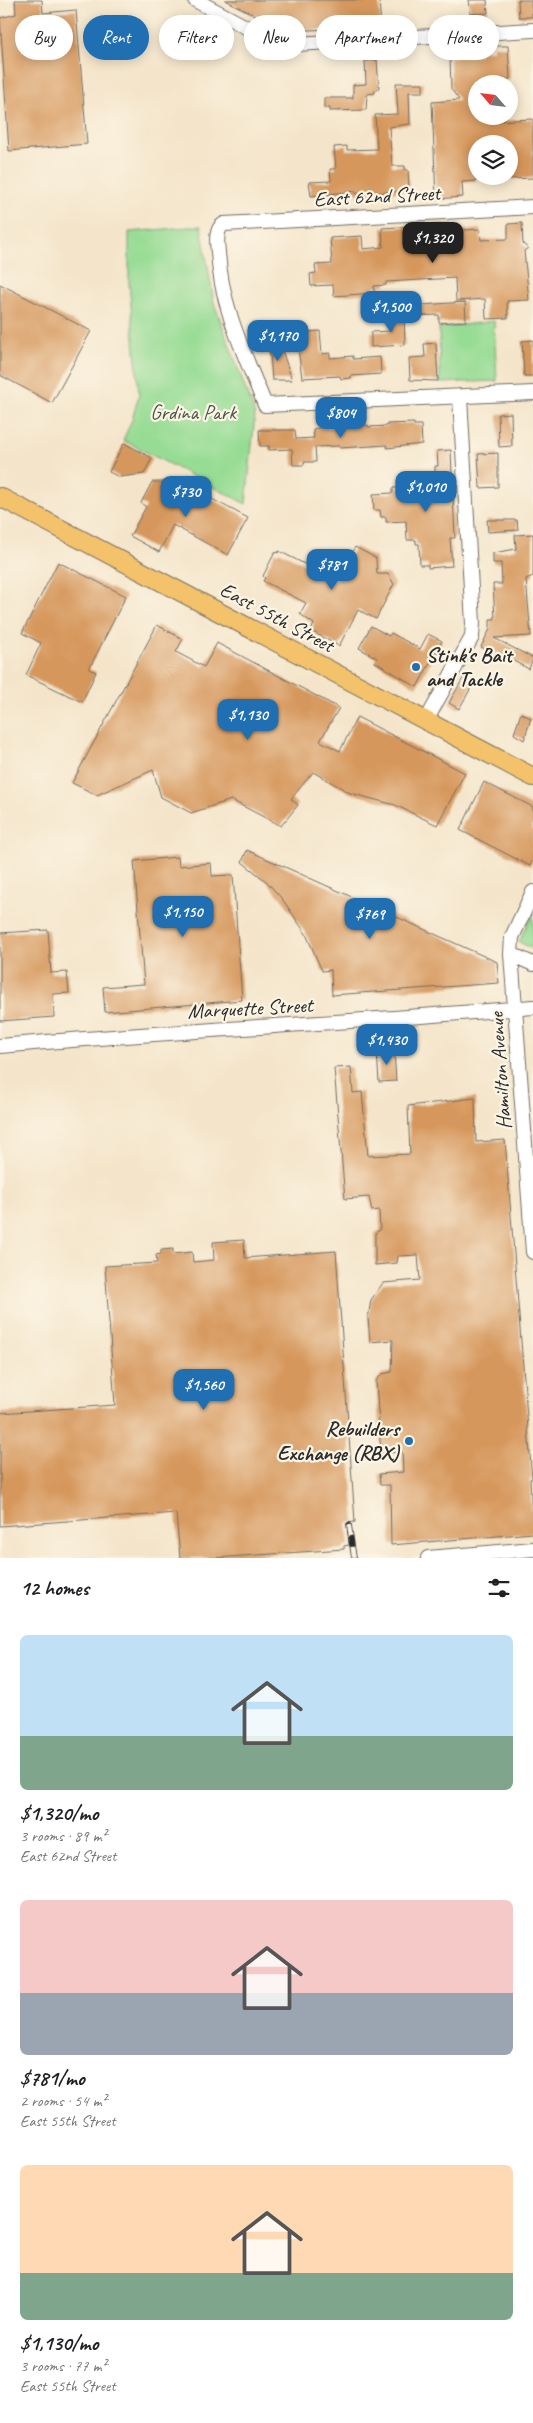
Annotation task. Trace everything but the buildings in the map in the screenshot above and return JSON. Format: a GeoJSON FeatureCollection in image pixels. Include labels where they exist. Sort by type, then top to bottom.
{"type":"FeatureCollection","features":[{"type":"Feature","properties":{"kind":"main road","name":"East 55th Street"},"geometry":{"type":"LineString","coordinates":[[0,497],[533,777]]}},
{"type":"Feature","properties":{"kind":"street"},"geometry":{"type":"LineString","coordinates":[[195,0],[280,45],[533,30]]}},
{"type":"Feature","properties":{"kind":"street","name":"East 62nd Street"},"geometry":{"type":"LineString","coordinates":[[460,398],[265,405],[230,319],[223,296],[218,238],[219,228],[224,224],[533,206]]}},
{"type":"Feature","properties":{"kind":"street"},"geometry":{"type":"LineString","coordinates":[[426,721],[472,637],[473,623],[460,398],[533,393]]}},
{"type":"Feature","properties":{"kind":"street","name":"Hamilton Avenue"},"geometry":{"type":"LineString","coordinates":[[533,892],[512,937],[511,954],[533,1252]]}},
{"type":"Feature","properties":{"kind":"street"},"geometry":{"type":"LineString","coordinates":[[511,954],[533,964]]}},
{"type":"Feature","properties":{"kind":"street","name":"Marquette Street"},"geometry":{"type":"LineString","coordinates":[[0,1046],[122,1035],[322,1024],[533,1007]]}},
{"type":"Feature","properties":{"kind":"street"},"geometry":{"type":"LineString","coordinates":[[428,1558],[533,1549]]}},
{"type":"Feature","properties":{"kind":"green space","name":"Grdina Park"},"geometry":{"type":"Polygon","coordinates":[[[201,226],[214,303],[255,415],[246,504],[123,440],[132,420],[139,394],[129,284],[129,232],[201,226]]]}},
{"type":"Feature","properties":{"kind":"green space"},"geometry":{"type":"Polygon","coordinates":[[[494,321],[497,381],[440,383],[439,328],[494,321]]]}},
{"type":"Feature","properties":{"kind":"green space"},"geometry":{"type":"Polygon","coordinates":[[[533,912],[533,949],[519,942],[533,912]]]}},
{"type":"Feature","properties":{"kind":"railway"},"geometry":{"type":"LineString","coordinates":[[349,1525],[354,1558]]}},
{"type":"Feature","properties":{"kind":"place","name":"Stink's Bait and Tackle"},"geometry":{"type":"Point","coordinates":[416,667]}},
{"type":"Feature","properties":{"kind":"place","name":"Rebuilders Exchange (RBX)"},"geometry":{"type":"Point","coordinates":[409,1441]}}]}
